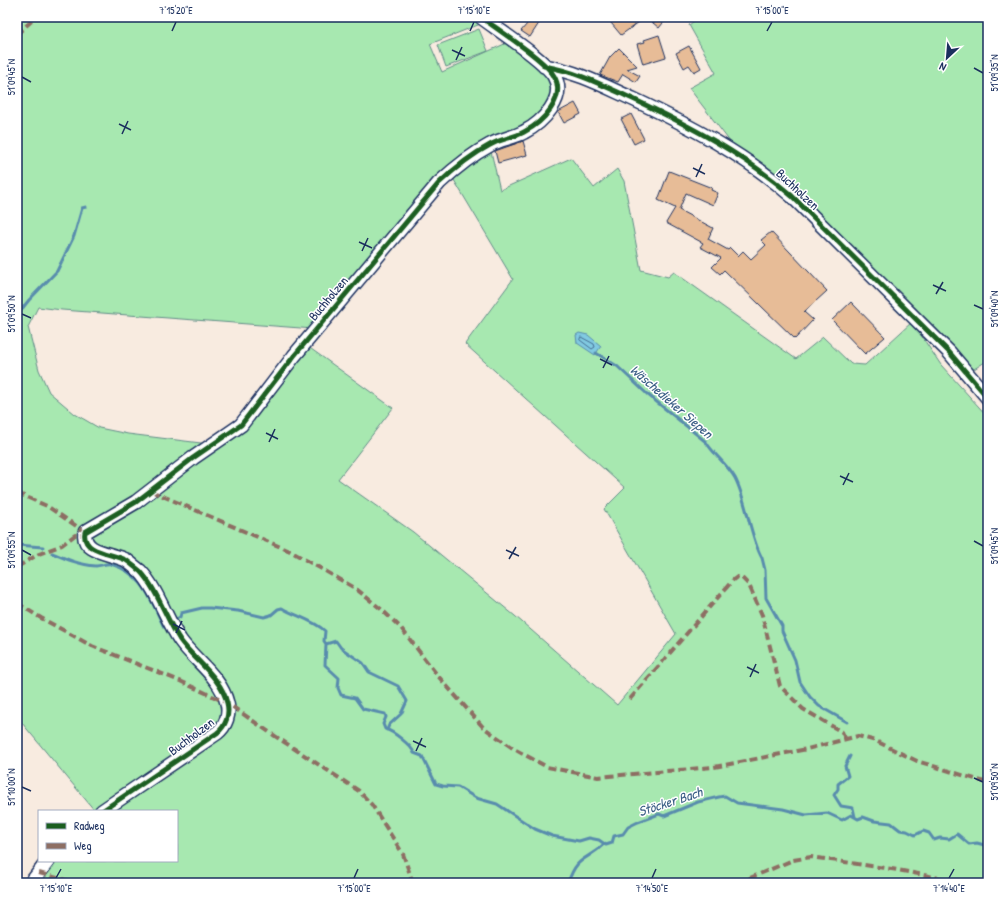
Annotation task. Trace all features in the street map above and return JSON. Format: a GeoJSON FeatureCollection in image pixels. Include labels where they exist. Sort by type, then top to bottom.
{"type":"FeatureCollection","features":[{"type":"Feature","properties":{"kind":"street","name":"Buchholzen"},"geometry":{"type":"LineString","coordinates":[[103,810],[213,736],[225,723],[228,713],[227,703],[220,687],[181,640],[168,621],[154,592],[140,572],[126,560],[90,548],[86,543],[85,534],[136,502],[193,458],[241,426],[298,351],[439,183],[450,173],[490,145],[525,132],[547,113],[555,102],[557,88],[554,76],[544,66],[481,17]]}},
{"type":"Feature","properties":{"kind":"street","name":"Buchholzen"},"geometry":{"type":"LineString","coordinates":[[544,66],[575,72],[666,115],[724,145],[762,171],[792,196],[927,329],[959,363],[988,398]]}},
{"type":"Feature","properties":{"kind":"street"},"geometry":{"type":"LineString","coordinates":[[35,878],[47,862]]}},
{"type":"Feature","properties":{"kind":"green space"},"geometry":{"type":"Polygon","coordinates":[[[17,17],[476,17],[483,23],[430,44],[442,72],[509,42],[548,74],[552,80],[554,95],[550,106],[541,117],[524,129],[488,142],[448,172],[428,192],[314,329],[38,307],[28,327],[39,370],[49,392],[75,414],[99,428],[128,434],[209,444],[212,449],[241,429],[272,388],[307,346],[393,408],[338,479],[413,532],[515,616],[617,705],[676,634],[604,509],[625,488],[465,344],[513,279],[451,175],[490,147],[500,190],[571,158],[594,188],[617,169],[624,181],[641,270],[668,277],[674,272],[796,359],[823,337],[851,364],[865,365],[912,322],[941,365],[988,417],[988,883],[34,883],[51,862],[178,862],[178,810],[94,810],[17,717],[17,17]]]}},
{"type":"Feature","properties":{"kind":"green space"},"geometry":{"type":"Polygon","coordinates":[[[699,17],[988,17],[988,360],[971,371],[734,147],[689,88],[716,73],[689,25],[699,17]]]}},
{"type":"Feature","properties":{"kind":"green space"},"geometry":{"type":"Polygon","coordinates":[[[479,29],[488,51],[446,67],[438,45],[479,29]]]}},
{"type":"Feature","properties":{"kind":"water"},"geometry":{"type":"Polygon","coordinates":[[[579,333],[588,335],[601,346],[595,355],[577,343],[576,335],[579,333]]]}},
{"type":"Feature","properties":{"kind":"building"},"geometry":{"type":"Polygon","coordinates":[[[514,17],[543,17],[530,37],[521,31],[527,24],[514,17]]]}},
{"type":"Feature","properties":{"kind":"building"},"geometry":{"type":"Polygon","coordinates":[[[619,17],[646,17],[621,35],[611,23],[619,17]]]}},
{"type":"Feature","properties":{"kind":"building"},"geometry":{"type":"Polygon","coordinates":[[[646,17],[668,17],[659,28],[646,17]]]}},
{"type":"Feature","properties":{"kind":"building"},"geometry":{"type":"Polygon","coordinates":[[[659,35],[666,57],[643,64],[637,44],[659,35]]]}},
{"type":"Feature","properties":{"kind":"building"},"geometry":{"type":"Polygon","coordinates":[[[689,46],[701,68],[694,72],[689,65],[684,68],[676,53],[689,46]]]}},
{"type":"Feature","properties":{"kind":"building"},"geometry":{"type":"Polygon","coordinates":[[[619,48],[637,66],[627,69],[640,76],[636,82],[623,74],[618,82],[600,75],[610,57],[619,48]]]}},
{"type":"Feature","properties":{"kind":"building"},"geometry":{"type":"Polygon","coordinates":[[[575,103],[581,114],[564,123],[558,112],[575,103]]]}},
{"type":"Feature","properties":{"kind":"building"},"geometry":{"type":"Polygon","coordinates":[[[631,114],[644,139],[634,144],[621,119],[631,114]]]}},
{"type":"Feature","properties":{"kind":"building"},"geometry":{"type":"Polygon","coordinates":[[[523,141],[527,155],[498,163],[495,151],[523,141]]]}},
{"type":"Feature","properties":{"kind":"building"},"geometry":{"type":"Polygon","coordinates":[[[669,171],[712,188],[711,190],[718,193],[713,205],[686,193],[679,210],[713,228],[708,239],[728,250],[730,248],[738,256],[743,251],[751,259],[766,245],[761,240],[771,232],[827,291],[804,312],[813,320],[795,339],[724,270],[720,274],[712,267],[721,258],[700,247],[703,243],[666,223],[675,208],[658,200],[669,171]]]}},
{"type":"Feature","properties":{"kind":"building"},"geometry":{"type":"Polygon","coordinates":[[[851,302],[885,337],[865,354],[832,320],[851,302]]]}},
{"type":"Feature","properties":{"kind":"waterway"},"geometry":{"type":"LineString","coordinates":[[17,315],[29,300],[57,271],[74,236],[82,208],[86,207]]}},
{"type":"Feature","properties":{"kind":"waterway","name":"Wäschedieker Siepen"},"geometry":{"type":"LineString","coordinates":[[596,353],[617,366],[647,394],[706,442],[732,473],[743,497],[754,540],[762,558],[765,570],[766,598],[782,626],[782,631],[795,660],[800,682],[810,697],[819,706],[847,722]]}},
{"type":"Feature","properties":{"kind":"waterway","name":"Stöcker Bach"},"geometry":{"type":"LineString","coordinates":[[17,545],[43,547]]}},
{"type":"Feature","properties":{"kind":"waterway","name":"Stöcker Bach"},"geometry":{"type":"LineString","coordinates":[[52,553],[84,564],[96,566],[111,564],[122,568],[139,581],[145,589],[164,627]]}},
{"type":"Feature","properties":{"kind":"waterway","name":"Stöcker Bach"},"geometry":{"type":"LineString","coordinates":[[176,619],[180,617],[181,613],[202,608],[238,611],[264,617],[271,615],[278,609],[282,608],[315,624],[325,631],[325,665],[339,678],[338,688],[341,695],[355,698],[363,709],[385,714],[386,717],[383,724],[385,729],[402,739],[414,753],[422,756],[436,784],[458,787],[476,798],[497,804],[535,829],[552,836],[579,841],[589,838],[599,840],[606,845],[612,843],[614,836],[623,834],[628,827],[638,822],[659,814],[664,816],[698,802],[725,796],[737,803],[783,809],[806,815],[827,813],[842,820],[851,815],[858,819],[863,817],[874,821],[891,823],[900,830],[907,831],[915,835],[923,831],[929,833],[934,840],[940,838],[949,839],[957,834],[969,844],[977,843],[988,846]]}},
{"type":"Feature","properties":{"kind":"waterway","name":"Stöcker Bach"},"geometry":{"type":"LineString","coordinates":[[326,644],[336,641],[341,648],[363,663],[369,672],[398,686],[407,701],[401,714],[389,725],[387,730]]}},
{"type":"Feature","properties":{"kind":"waterway","name":"Wäschedieker Siepen"},"geometry":{"type":"LineString","coordinates":[[850,756],[845,766],[848,776],[838,784],[838,789],[834,795],[841,806],[853,808],[855,817]]}},
{"type":"Feature","properties":{"kind":"waterway"},"geometry":{"type":"LineString","coordinates":[[568,883],[575,867],[583,859],[604,844]]}},
{"type":"Feature","properties":{"kind":"marked path"},"geometry":{"type":"LineString","coordinates":[[17,34],[36,17]]}},
{"type":"Feature","properties":{"kind":"marked path"},"geometry":{"type":"LineString","coordinates":[[151,491],[290,551],[355,588],[381,609],[401,628],[438,676],[483,727],[514,749],[547,767],[598,777],[714,767],[807,749],[858,736],[876,741],[917,761],[988,783]]}},
{"type":"Feature","properties":{"kind":"marked path"},"geometry":{"type":"LineString","coordinates":[[17,493],[47,506],[85,532]]}},
{"type":"Feature","properties":{"kind":"marked path"},"geometry":{"type":"LineString","coordinates":[[17,567],[39,554],[62,545],[75,535],[84,535]]}},
{"type":"Feature","properties":{"kind":"marked path"},"geometry":{"type":"LineString","coordinates":[[630,699],[733,580],[737,577],[741,577],[749,585],[762,615],[780,686],[803,709],[842,732],[845,738]]}},
{"type":"Feature","properties":{"kind":"marked path"},"geometry":{"type":"LineString","coordinates":[[17,603],[92,646],[180,681],[227,703],[359,791],[372,805],[403,854],[413,883]]}},
{"type":"Feature","properties":{"kind":"marked path"},"geometry":{"type":"LineString","coordinates":[[738,883],[793,860],[811,857],[898,870],[965,883]]}},
{"type":"Feature","properties":{"kind":"marked path"},"geometry":{"type":"LineString","coordinates":[[39,873],[76,883]]}},
{"type":"Feature","properties":{"kind":"marked path"},"geometry":{"type":"LineString","coordinates":[[47,883],[55,876]]}},
{"type":"Feature","properties":{"kind":"cycle path"},"geometry":{"type":"LineString","coordinates":[[103,810],[217,733],[225,723],[228,715],[228,707],[224,694],[219,685],[180,640],[146,578],[126,560],[93,548],[85,539],[85,532],[136,502],[193,458],[241,425],[294,356],[439,183],[463,162],[494,143],[520,134],[531,128],[551,109],[557,93],[557,84],[549,69],[520,45],[481,17]]}},
{"type":"Feature","properties":{"kind":"cycle path"},"geometry":{"type":"LineString","coordinates":[[544,66],[568,72],[590,80],[696,130],[736,154],[774,181],[792,196],[949,352],[988,398]]}}]}
